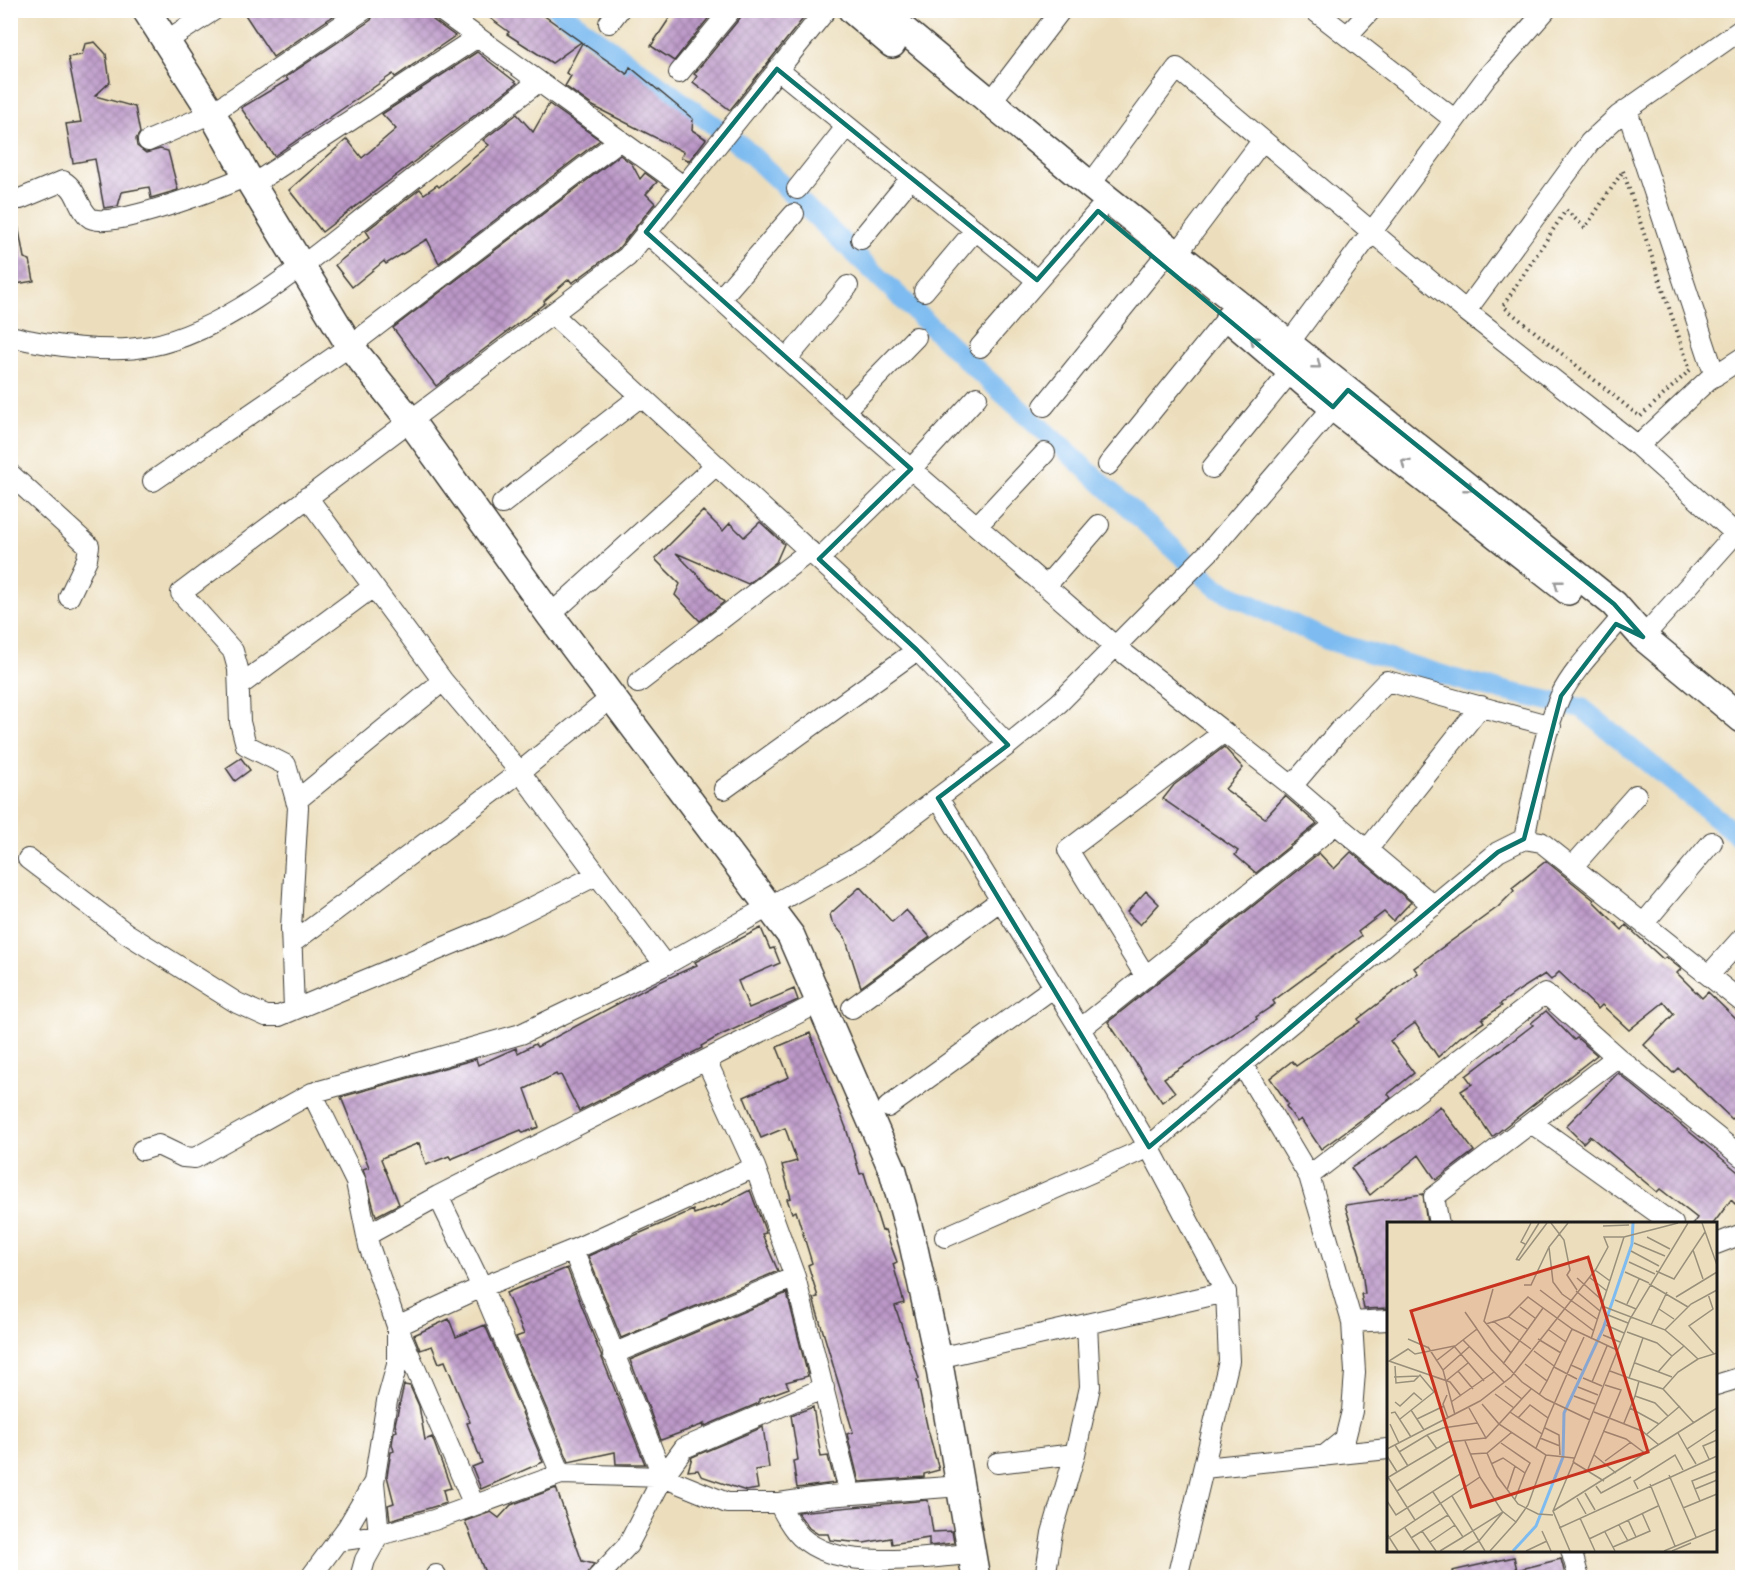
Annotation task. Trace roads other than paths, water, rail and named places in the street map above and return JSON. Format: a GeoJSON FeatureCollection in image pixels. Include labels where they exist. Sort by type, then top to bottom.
{"type":"FeatureCollection","features":[{"type":"Feature","properties":{"kind":"street"},"geometry":{"type":"LineString","coordinates":[[146,10],[212,112],[301,267],[351,346],[409,419],[612,697],[774,904],[791,936],[893,1171],[913,1244],[953,1355],[961,1486],[974,1566],[864,1568],[819,1550],[803,1539],[790,1526],[779,1503]]}},
{"type":"Feature","properties":{"kind":"street"},"geometry":{"type":"LineString","coordinates":[[166,41],[214,10]]}},
{"type":"Feature","properties":{"kind":"street"},"geometry":{"type":"LineString","coordinates":[[148,141],[212,112],[364,10]]}},
{"type":"Feature","properties":{"kind":"street"},"geometry":{"type":"LineString","coordinates":[[679,73],[730,10]]}},
{"type":"Feature","properties":{"kind":"street"},"geometry":{"type":"LineString","coordinates":[[294,1009],[292,943],[296,801],[286,765],[246,745],[240,722],[239,687],[233,651],[182,593],[409,419],[627,257],[826,10]]}},
{"type":"Feature","properties":{"kind":"street"},"geometry":{"type":"LineString","coordinates":[[852,10],[1098,211],[1288,343],[1340,398],[1601,617],[1643,637]]}},
{"type":"Feature","properties":{"kind":"street"},"geometry":{"type":"LineString","coordinates":[[880,10],[1090,185],[1227,317],[1291,371],[1340,398],[1614,604],[1643,637],[1743,719]]}},
{"type":"Feature","properties":{"kind":"street"},"geometry":{"type":"LineString","coordinates":[[990,103],[1061,10]]}},
{"type":"Feature","properties":{"kind":"street"},"geometry":{"type":"LineString","coordinates":[[1314,10],[1455,120]]}},
{"type":"Feature","properties":{"kind":"street"},"geometry":{"type":"LineString","coordinates":[[1347,36],[1371,10]]}},
{"type":"Feature","properties":{"kind":"street"},"geometry":{"type":"LineString","coordinates":[[1288,343],[1487,77],[1546,10]]}},
{"type":"Feature","properties":{"kind":"street"},"geometry":{"type":"LineString","coordinates":[[441,11],[683,186]]}},
{"type":"Feature","properties":{"kind":"street"},"geometry":{"type":"LineString","coordinates":[[1466,311],[1590,142],[1627,110],[1743,29]]}},
{"type":"Feature","properties":{"kind":"street"},"geometry":{"type":"LineString","coordinates":[[10,199],[20,199],[63,181],[73,187],[89,218],[97,221],[111,220],[250,180],[476,38]]}},
{"type":"Feature","properties":{"kind":"street"},"geometry":{"type":"LineString","coordinates":[[1090,185],[1177,68],[1371,233],[1638,446],[1739,530],[1643,637]]}},
{"type":"Feature","properties":{"kind":"street"},"geometry":{"type":"LineString","coordinates":[[777,69],[1037,280]]}},
{"type":"Feature","properties":{"kind":"street"},"geometry":{"type":"LineString","coordinates":[[10,336],[79,346],[120,349],[150,346],[195,331],[236,310],[301,267],[538,82]]}},
{"type":"Feature","properties":{"kind":"street"},"geometry":{"type":"LineString","coordinates":[[1627,110],[1715,376]]}},
{"type":"Feature","properties":{"kind":"street"},"geometry":{"type":"LineString","coordinates":[[797,189],[848,126]]}},
{"type":"Feature","properties":{"kind":"street"},"geometry":{"type":"LineString","coordinates":[[153,481],[351,346],[620,140]]}},
{"type":"Feature","properties":{"kind":"street"},"geometry":{"type":"LineString","coordinates":[[1044,406],[1262,141]]}},
{"type":"Feature","properties":{"kind":"street"},"geometry":{"type":"LineString","coordinates":[[861,239],[911,178]]}},
{"type":"Feature","properties":{"kind":"street"},"geometry":{"type":"LineString","coordinates":[[980,347],[1098,211]]}},
{"type":"Feature","properties":{"kind":"street"},"geometry":{"type":"LineString","coordinates":[[720,299],[794,214]]}},
{"type":"Feature","properties":{"kind":"street"},"geometry":{"type":"LineString","coordinates":[[924,291],[975,230]]}},
{"type":"Feature","properties":{"kind":"street"},"geometry":{"type":"LineString","coordinates":[[646,232],[844,411],[1116,647],[1292,786],[1434,906]]}},
{"type":"Feature","properties":{"kind":"street"},"geometry":{"type":"LineString","coordinates":[[787,359],[848,286]]}},
{"type":"Feature","properties":{"kind":"street"},"geometry":{"type":"LineString","coordinates":[[552,314],[917,650],[1008,745]]}},
{"type":"Feature","properties":{"kind":"street"},"geometry":{"type":"LineString","coordinates":[[1108,465],[1227,317]]}},
{"type":"Feature","properties":{"kind":"street"},"geometry":{"type":"LineString","coordinates":[[844,411],[916,338]]}},
{"type":"Feature","properties":{"kind":"street"},"geometry":{"type":"LineString","coordinates":[[1638,446],[1715,376],[1743,358]]}},
{"type":"Feature","properties":{"kind":"street"},"geometry":{"type":"LineString","coordinates":[[1212,468],[1291,371]]}},
{"type":"Feature","properties":{"kind":"street"},"geometry":{"type":"LineString","coordinates":[[502,504],[641,396]]}},
{"type":"Feature","properties":{"kind":"street"},"geometry":{"type":"LineString","coordinates":[[638,683],[814,555],[911,469],[977,397]]}},
{"type":"Feature","properties":{"kind":"street"},"geometry":{"type":"LineString","coordinates":[[142,1150],[158,1146],[195,1158],[312,1093],[521,1034],[665,965],[864,854],[1008,745],[1059,703],[1210,551],[1340,398]]}},
{"type":"Feature","properties":{"kind":"street"},"geometry":{"type":"LineString","coordinates":[[977,526],[1045,453]]}},
{"type":"Feature","properties":{"kind":"street"},"geometry":{"type":"LineString","coordinates":[[550,615],[716,465]]}},
{"type":"Feature","properties":{"kind":"street"},"geometry":{"type":"LineString","coordinates":[[10,474],[89,546],[87,559],[69,597]]}},
{"type":"Feature","properties":{"kind":"street"},"geometry":{"type":"LineString","coordinates":[[307,497],[443,681],[520,772],[665,965]]}},
{"type":"Feature","properties":{"kind":"street"},"geometry":{"type":"LineString","coordinates":[[1046,586],[1100,525]]}},
{"type":"Feature","properties":{"kind":"street"},"geometry":{"type":"LineString","coordinates":[[239,687],[373,587]]}},
{"type":"Feature","properties":{"kind":"street"},"geometry":{"type":"LineString","coordinates":[[1524,839],[1552,722],[1561,696],[1573,676],[1616,624]]}},
{"type":"Feature","properties":{"kind":"street"},"geometry":{"type":"LineString","coordinates":[[724,789],[917,650]]}},
{"type":"Feature","properties":{"kind":"street"},"geometry":{"type":"LineString","coordinates":[[296,801],[443,681]]}},
{"type":"Feature","properties":{"kind":"street"},"geometry":{"type":"LineString","coordinates":[[1292,786],[1338,732],[1388,681],[1552,722]]}},
{"type":"Feature","properties":{"kind":"street"},"geometry":{"type":"LineString","coordinates":[[292,943],[520,772],[612,697]]}},
{"type":"Feature","properties":{"kind":"street"},"geometry":{"type":"LineString","coordinates":[[1367,850],[1481,706]]}},
{"type":"Feature","properties":{"kind":"street"},"geometry":{"type":"LineString","coordinates":[[1146,977],[1068,850],[1224,732]]}},
{"type":"Feature","properties":{"kind":"street"},"geometry":{"type":"LineString","coordinates":[[1573,866],[1636,795]]}},
{"type":"Feature","properties":{"kind":"street"},"geometry":{"type":"LineString","coordinates":[[938,798],[1080,1029],[1149,1147],[1226,1292],[1229,1361],[1177,1578]]}},
{"type":"Feature","properties":{"kind":"street"},"geometry":{"type":"LineString","coordinates":[[1080,1029],[1336,824]]}},
{"type":"Feature","properties":{"kind":"street"},"geometry":{"type":"LineString","coordinates":[[945,1238],[1149,1147],[1242,1064],[1498,852],[1524,839],[1541,843],[1573,866],[1743,1002]]}},
{"type":"Feature","properties":{"kind":"street"},"geometry":{"type":"LineString","coordinates":[[1644,923],[1713,842]]}},
{"type":"Feature","properties":{"kind":"street"},"geometry":{"type":"LineString","coordinates":[[28,859],[126,933],[237,1004],[266,1016],[279,1016],[495,926],[597,875]]}},
{"type":"Feature","properties":{"kind":"street"},"geometry":{"type":"LineString","coordinates":[[852,1008],[1001,900]]}},
{"type":"Feature","properties":{"kind":"street"},"geometry":{"type":"LineString","coordinates":[[1709,975],[1743,938]]}},
{"type":"Feature","properties":{"kind":"street"},"geometry":{"type":"LineString","coordinates":[[888,1107],[1054,987]]}},
{"type":"Feature","properties":{"kind":"street"},"geometry":{"type":"LineString","coordinates":[[1309,1176],[1545,993],[1617,1057],[1743,1157]]}},
{"type":"Feature","properties":{"kind":"street"},"geometry":{"type":"LineString","coordinates":[[367,1236],[438,1196],[820,1002]]}},
{"type":"Feature","properties":{"kind":"street"},"geometry":{"type":"LineString","coordinates":[[1439,1222],[1434,1197],[1533,1124],[1617,1057]]}},
{"type":"Feature","properties":{"kind":"street"},"geometry":{"type":"LineString","coordinates":[[706,1060],[755,1167],[795,1277],[850,1494]]}},
{"type":"Feature","properties":{"kind":"street"},"geometry":{"type":"LineString","coordinates":[[1242,1064],[1309,1176],[1352,1322],[1355,1372],[1352,1411],[1345,1439],[1324,1456]]}},
{"type":"Feature","properties":{"kind":"street"},"geometry":{"type":"LineString","coordinates":[[312,1093],[356,1182],[367,1236],[397,1326],[474,1505]]}},
{"type":"Feature","properties":{"kind":"street"},"geometry":{"type":"LineString","coordinates":[[1533,1124],[1670,1222]]}},
{"type":"Feature","properties":{"kind":"street"},"geometry":{"type":"LineString","coordinates":[[397,1326],[482,1287],[573,1250],[755,1167]]}},
{"type":"Feature","properties":{"kind":"street"},"geometry":{"type":"LineString","coordinates":[[438,1196],[482,1287],[561,1474]]}},
{"type":"Feature","properties":{"kind":"street"},"geometry":{"type":"LineString","coordinates":[[1717,1244],[1743,1234]]}},
{"type":"Feature","properties":{"kind":"street"},"geometry":{"type":"LineString","coordinates":[[573,1250],[663,1477]]}},
{"type":"Feature","properties":{"kind":"street"},"geometry":{"type":"LineString","coordinates":[[613,1354],[795,1277]]}},
{"type":"Feature","properties":{"kind":"street"},"geometry":{"type":"LineString","coordinates":[[953,1355],[1226,1292]]}},
{"type":"Feature","properties":{"kind":"street"},"geometry":{"type":"LineString","coordinates":[[1352,1322],[1387,1320]]}},
{"type":"Feature","properties":{"kind":"street"},"geometry":{"type":"LineString","coordinates":[[1045,1578],[1052,1533],[1075,1454],[1090,1387],[1087,1324]]}},
{"type":"Feature","properties":{"kind":"street"},"geometry":{"type":"LineString","coordinates":[[360,1578],[365,1560],[379,1535],[374,1482],[387,1401],[397,1365],[397,1326]]}},
{"type":"Feature","properties":{"kind":"street"},"geometry":{"type":"LineString","coordinates":[[1717,1385],[1743,1377]]}},
{"type":"Feature","properties":{"kind":"street"},"geometry":{"type":"LineString","coordinates":[[597,1578],[628,1545],[663,1477],[684,1448],[824,1388]]}},
{"type":"Feature","properties":{"kind":"street"},"geometry":{"type":"LineString","coordinates":[[1204,1468],[1387,1449]]}},
{"type":"Feature","properties":{"kind":"street"},"geometry":{"type":"LineString","coordinates":[[997,1463],[1075,1454]]}},
{"type":"Feature","properties":{"kind":"street"},"geometry":{"type":"LineString","coordinates":[[337,1541],[379,1535],[434,1520],[561,1474],[663,1477],[727,1503],[779,1503],[850,1494],[961,1486]]}},
{"type":"Feature","properties":{"kind":"street"},"geometry":{"type":"LineString","coordinates":[[310,1578],[337,1541],[374,1482]]}},
{"type":"Feature","properties":{"kind":"street"},"geometry":{"type":"LineString","coordinates":[[1571,1552],[1580,1578]]}},
{"type":"Feature","properties":{"kind":"waterway"},"geometry":{"type":"LineString","coordinates":[[558,10],[743,147],[967,361],[1217,588],[1327,640],[1473,684],[1582,708],[1742,839]]}}]}
